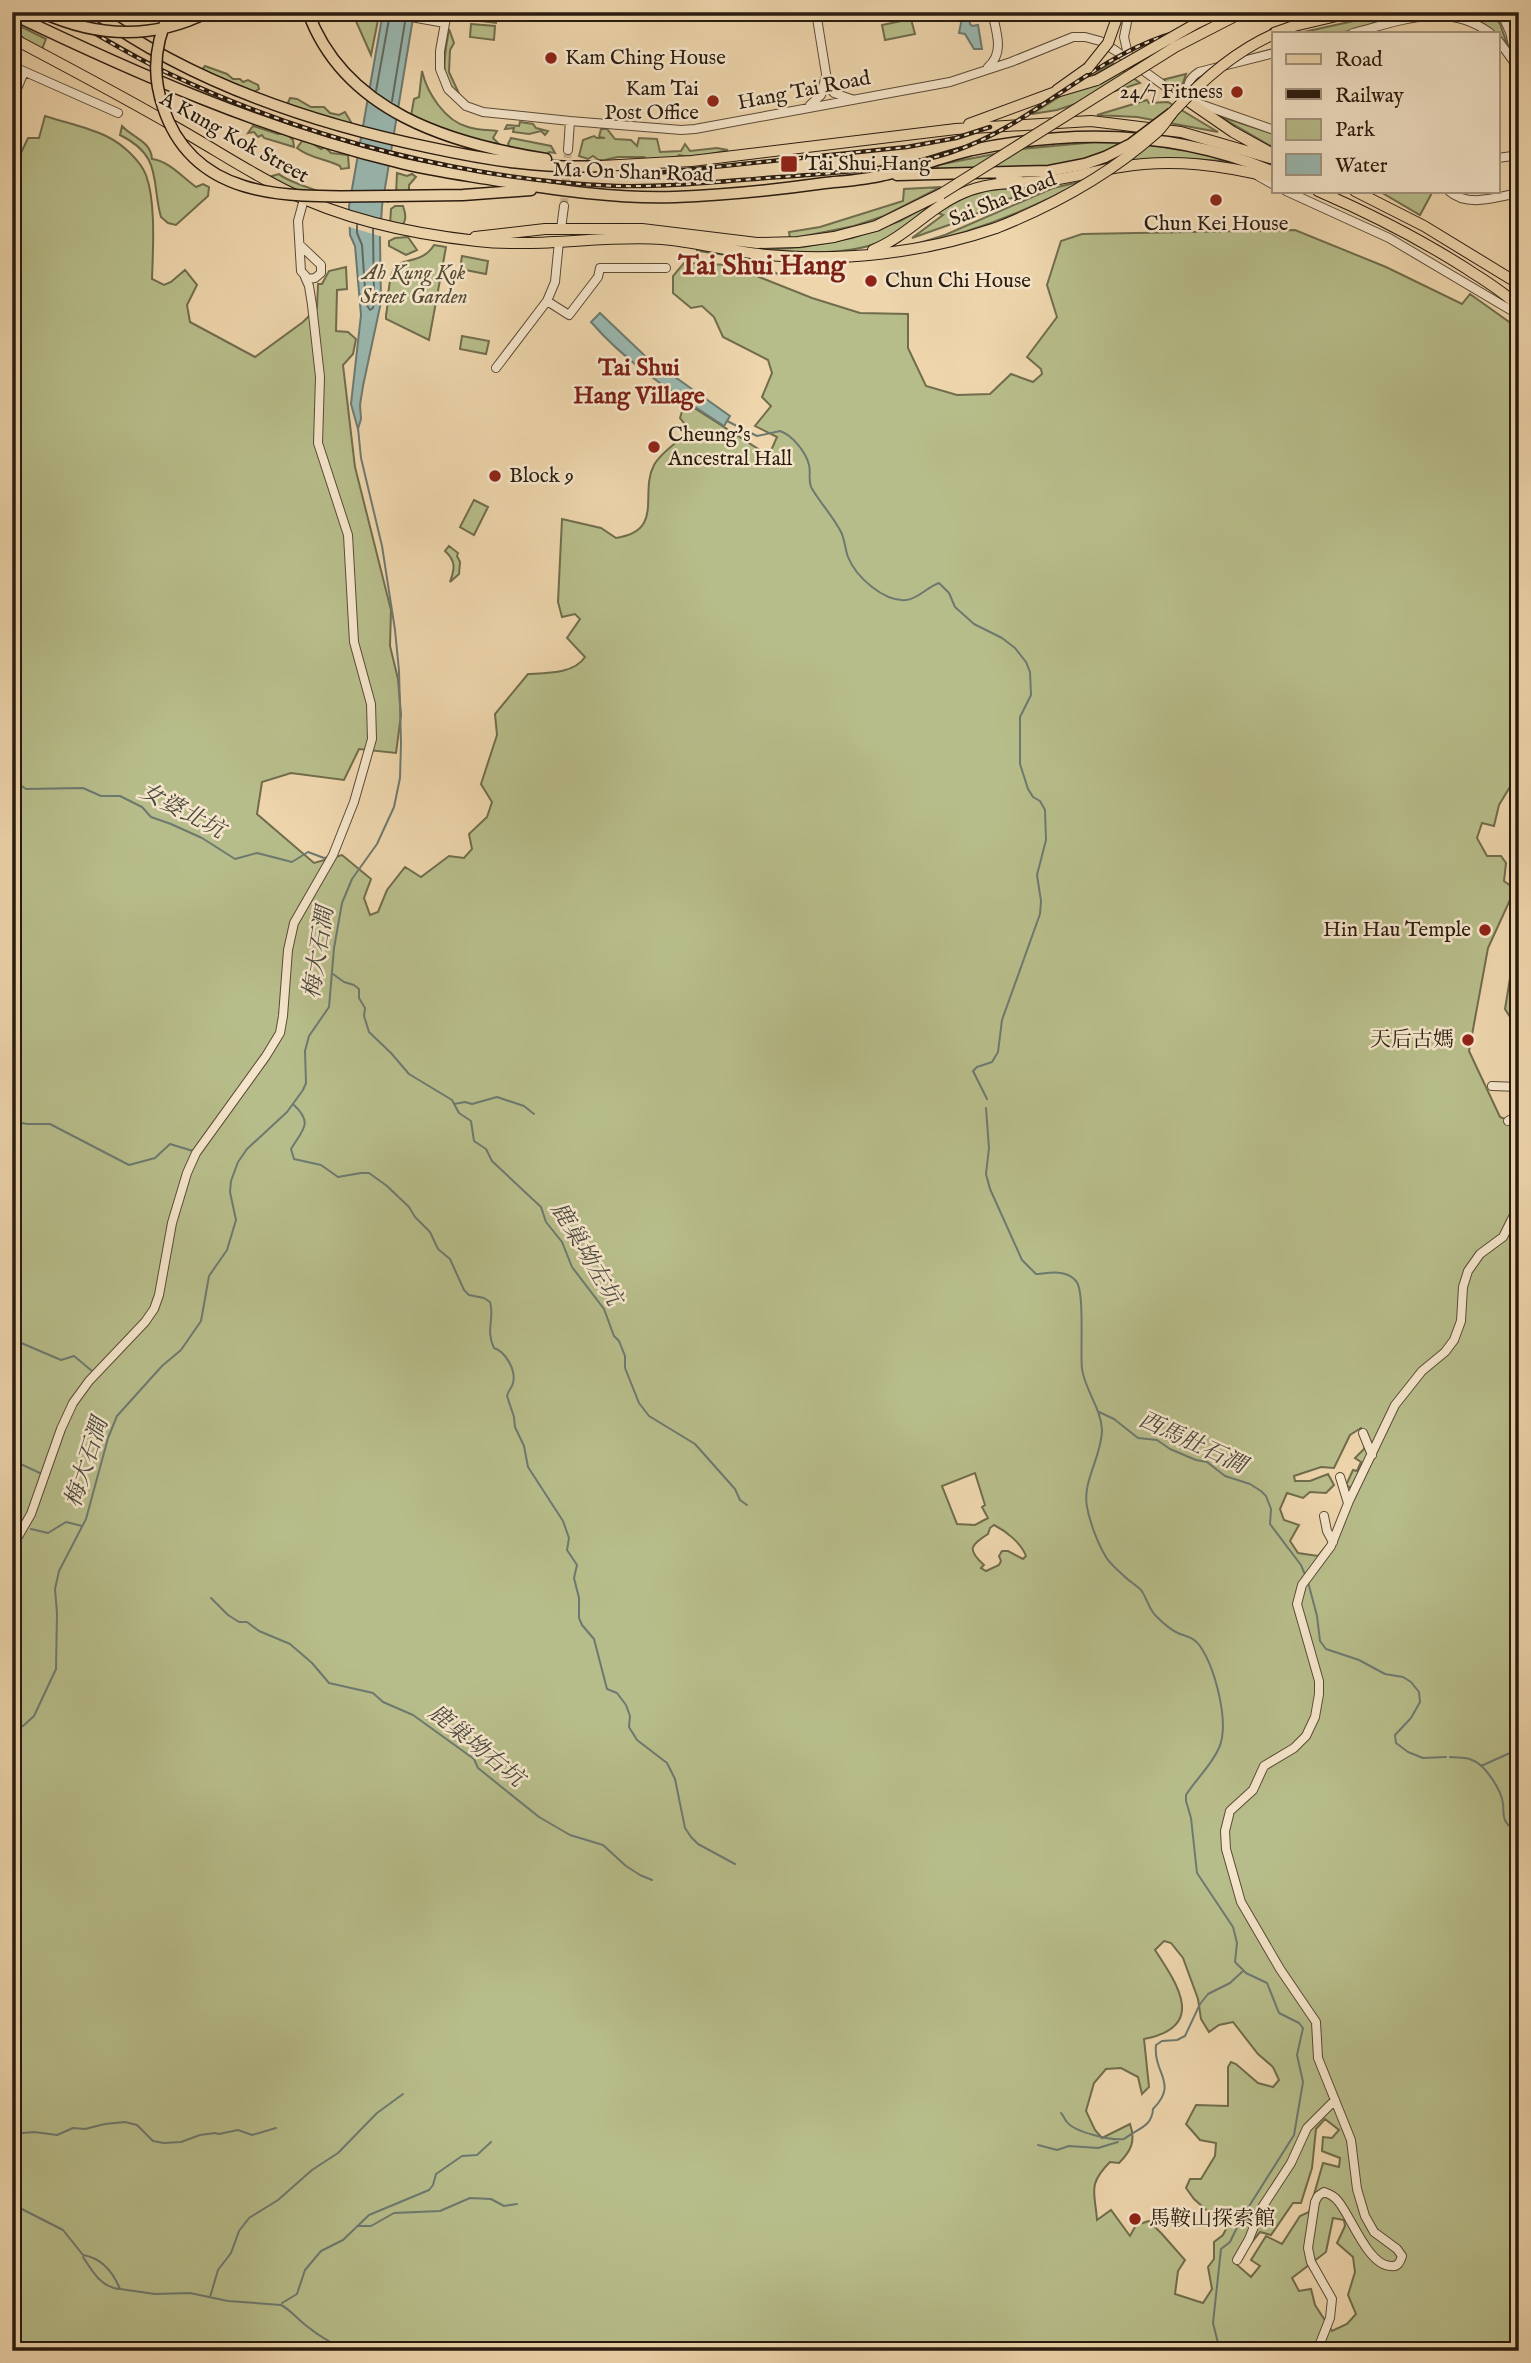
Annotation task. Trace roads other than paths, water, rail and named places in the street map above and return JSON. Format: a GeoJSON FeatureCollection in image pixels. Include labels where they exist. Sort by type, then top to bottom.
{"type":"FeatureCollection","features":[{"type":"Feature","properties":{"kind":"highway"},"geometry":{"type":"LineString","coordinates":[[41,12],[75,26],[128,33],[174,26],[208,12]]}},
{"type":"Feature","properties":{"kind":"highway","name":"Ma On Shan Road"},"geometry":{"type":"LineString","coordinates":[[94,12],[142,44],[202,76],[297,112],[355,130],[497,161],[555,166],[601,166]]}},
{"type":"Feature","properties":{"kind":"highway"},"geometry":{"type":"LineString","coordinates":[[170,12],[161,35],[157,56],[159,94],[165,114],[180,141],[197,160],[236,184],[273,194],[309,196],[427,196],[541,189]]}},
{"type":"Feature","properties":{"kind":"highway"},"geometry":{"type":"LineString","coordinates":[[308,12],[326,49],[353,82],[388,108],[434,132],[473,145],[547,160],[601,166]]}},
{"type":"Feature","properties":{"kind":"highway","name":"Ma On Shan Road"},"geometry":{"type":"LineString","coordinates":[[12,14],[220,106],[348,149],[400,163],[541,189],[600,195],[679,197],[789,188],[884,175],[929,161],[995,146],[1100,135],[1199,148],[1272,171]]}},
{"type":"Feature","properties":{"kind":"highway"},"geometry":{"type":"LineString","coordinates":[[884,175],[984,174],[1049,171],[1072,167],[1122,149],[1172,113]]}},
{"type":"Feature","properties":{"kind":"highway"},"geometry":{"type":"LineString","coordinates":[[984,174],[1019,181]]}},
{"type":"Feature","properties":{"kind":"main road"},"geometry":{"type":"LineString","coordinates":[[1053,93],[1088,68],[1108,43],[1119,12]]}},
{"type":"Feature","properties":{"kind":"main road"},"geometry":{"type":"LineString","coordinates":[[956,129],[1053,93],[1097,80],[1220,12]]}},
{"type":"Feature","properties":{"kind":"main road","name":"Sai Sha Road"},"geometry":{"type":"LineString","coordinates":[[733,245],[826,239],[883,223],[941,194],[1175,47],[1243,12]]}},
{"type":"Feature","properties":{"kind":"main road","name":"Sai Sha Road"},"geometry":{"type":"LineString","coordinates":[[1277,32],[1354,12]]}},
{"type":"Feature","properties":{"kind":"main road","name":"Sai Sha Road"},"geometry":{"type":"LineString","coordinates":[[733,245],[768,255],[856,255],[932,246],[996,228],[1047,206],[1106,172],[1156,133],[1172,113],[1235,56],[1272,34]]}},
{"type":"Feature","properties":{"kind":"main road"},"geometry":{"type":"LineString","coordinates":[[12,53],[16,39]]}},
{"type":"Feature","properties":{"kind":"main road","name":"A Kung Kok Street"},"geometry":{"type":"LineString","coordinates":[[16,39],[195,138],[261,178],[328,209],[386,226],[494,243],[643,238],[733,245]]}},
{"type":"Feature","properties":{"kind":"main road"},"geometry":{"type":"LineString","coordinates":[[1193,103],[1272,156]]}},
{"type":"Feature","properties":{"kind":"main road","name":"Ma On Shan Road"},"geometry":{"type":"LineString","coordinates":[[601,166],[692,161],[956,129],[1065,122],[1114,122],[1191,134],[1272,156]]}},
{"type":"Feature","properties":{"kind":"main road"},"geometry":{"type":"LineString","coordinates":[[856,255],[897,239],[942,204],[980,186],[1054,180],[1154,163],[1205,164],[1272,178]]}},
{"type":"Feature","properties":{"kind":"main road"},"geometry":{"type":"LineString","coordinates":[[1320,192],[1417,240],[1519,302]]}},
{"type":"Feature","properties":{"kind":"main road"},"geometry":{"type":"LineString","coordinates":[[1357,192],[1424,226],[1519,284]]}},
{"type":"Feature","properties":{"kind":"main road"},"geometry":{"type":"LineString","coordinates":[[559,241],[561,229]]}},
{"type":"Feature","properties":{"kind":"main road","name":"A Kung Kok Street"},"geometry":{"type":"LineString","coordinates":[[450,237],[561,229],[658,230],[733,245]]}},
{"type":"Feature","properties":{"kind":"main road"},"geometry":{"type":"LineString","coordinates":[[1506,294],[1519,307]]}},
{"type":"Feature","properties":{"kind":"street"},"geometry":{"type":"LineString","coordinates":[[383,12],[445,23]]}},
{"type":"Feature","properties":{"kind":"street","name":"Hang Tai Road"},"geometry":{"type":"LineString","coordinates":[[447,12],[440,51],[440,69],[448,89],[461,103],[483,112],[681,130],[932,86],[983,72],[1078,37],[1100,41],[1129,59],[1163,86],[1193,103],[1272,129]]}},
{"type":"Feature","properties":{"kind":"street"},"geometry":{"type":"LineString","coordinates":[[816,12],[825,79],[834,93],[853,99]]}},
{"type":"Feature","properties":{"kind":"street"},"geometry":{"type":"LineString","coordinates":[[983,72],[994,62],[998,52],[992,12]]}},
{"type":"Feature","properties":{"kind":"street"},"geometry":{"type":"LineString","coordinates":[[1129,12],[1124,37],[1129,59]]}},
{"type":"Feature","properties":{"kind":"street"},"geometry":{"type":"LineString","coordinates":[[1501,12],[1510,32],[1518,71]]}},
{"type":"Feature","properties":{"kind":"street"},"geometry":{"type":"LineString","coordinates":[[1357,32],[1438,14],[1470,21],[1488,32]]}},
{"type":"Feature","properties":{"kind":"street"},"geometry":{"type":"LineString","coordinates":[[1500,43],[1518,71]]}},
{"type":"Feature","properties":{"kind":"street"},"geometry":{"type":"LineString","coordinates":[[1193,103],[1188,87],[1189,80],[1195,75],[1272,54]]}},
{"type":"Feature","properties":{"kind":"street"},"geometry":{"type":"LineString","coordinates":[[12,66],[118,113]]}},
{"type":"Feature","properties":{"kind":"street"},"geometry":{"type":"LineString","coordinates":[[13,96],[24,72]]}},
{"type":"Feature","properties":{"kind":"street"},"geometry":{"type":"LineString","coordinates":[[807,107],[819,98],[825,79]]}},
{"type":"Feature","properties":{"kind":"street"},"geometry":{"type":"LineString","coordinates":[[568,150],[570,121]]}},
{"type":"Feature","properties":{"kind":"street"},"geometry":{"type":"LineString","coordinates":[[1238,169],[1272,184]]}},
{"type":"Feature","properties":{"kind":"street"},"geometry":{"type":"LineString","coordinates":[[1288,192],[1389,238],[1519,315]]}},
{"type":"Feature","properties":{"kind":"street"},"geometry":{"type":"LineString","coordinates":[[1450,192],[1466,201],[1519,193]]}},
{"type":"Feature","properties":{"kind":"street"},"geometry":{"type":"LineString","coordinates":[[12,1547],[28,1521],[73,1403],[89,1381],[154,1309],[172,1223],[196,1153],[277,1038],[282,1023],[289,945],[295,923],[333,855],[354,802],[372,739],[372,710],[354,642],[348,535],[318,443],[320,377],[312,305],[301,268],[298,221],[304,199]]}},
{"type":"Feature","properties":{"kind":"street"},"geometry":{"type":"LineString","coordinates":[[561,229],[564,206]]}},
{"type":"Feature","properties":{"kind":"street"},"geometry":{"type":"LineString","coordinates":[[496,368],[547,300],[555,282],[559,241]]}},
{"type":"Feature","properties":{"kind":"street"},"geometry":{"type":"LineString","coordinates":[[300,244],[322,268],[314,288],[312,305]]}},
{"type":"Feature","properties":{"kind":"street"},"geometry":{"type":"LineString","coordinates":[[301,268],[305,260],[316,259]]}},
{"type":"Feature","properties":{"kind":"street"},"geometry":{"type":"LineString","coordinates":[[547,300],[569,315],[598,277],[600,268],[666,268]]}},
{"type":"Feature","properties":{"kind":"street"},"geometry":{"type":"LineString","coordinates":[[305,277],[317,277]]}},
{"type":"Feature","properties":{"kind":"street"},"geometry":{"type":"LineString","coordinates":[[1492,1086],[1519,1087]]}},
{"type":"Feature","properties":{"kind":"street"},"geometry":{"type":"LineString","coordinates":[[1508,1121],[1515,1118],[1519,1105]]}},
{"type":"Feature","properties":{"kind":"street"},"geometry":{"type":"LineString","coordinates":[[1317,2351],[1330,2318],[1332,2299],[1309,2257],[1314,2204],[1318,2196],[1324,2192],[1336,2198],[1362,2241],[1383,2264],[1396,2266],[1402,2258],[1399,2250],[1374,2232],[1365,2216],[1357,2189],[1351,2140],[1318,2058],[1315,2019],[1280,1969],[1241,1902],[1225,1843],[1226,1824],[1230,1811],[1253,1790],[1267,1764],[1294,1748],[1306,1736],[1315,1717],[1320,1694],[1319,1681],[1297,1604],[1301,1588],[1333,1542],[1348,1503],[1403,1393],[1454,1340],[1461,1321],[1468,1271],[1480,1254],[1503,1237],[1519,1205]]}},
{"type":"Feature","properties":{"kind":"street"},"geometry":{"type":"LineString","coordinates":[[1363,1433],[1372,1455]]}},
{"type":"Feature","properties":{"kind":"street"},"geometry":{"type":"LineString","coordinates":[[1340,1477],[1348,1503]]}},
{"type":"Feature","properties":{"kind":"street"},"geometry":{"type":"LineString","coordinates":[[1324,1516],[1333,1542]]}},
{"type":"Feature","properties":{"kind":"street"},"geometry":{"type":"LineString","coordinates":[[1237,2259],[1249,2239],[1261,2209],[1291,2163],[1307,2128],[1335,2100]]}},
{"type":"Feature","properties":{"kind":"water"},"geometry":{"type":"Polygon","coordinates":[[[383,12],[414,12],[382,206],[381,302],[363,386],[358,429],[351,404],[361,315],[355,246],[350,235],[349,206],[383,12]]]}},
{"type":"Feature","properties":{"kind":"water"},"geometry":{"type":"Polygon","coordinates":[[[962,12],[968,12],[970,24],[978,25],[982,49],[974,49],[965,34],[959,33],[960,16],[962,12]]]}},
{"type":"Feature","properties":{"kind":"water"},"geometry":{"type":"Polygon","coordinates":[[[600,313],[644,355],[730,416],[724,426],[654,378],[605,338],[591,322],[600,313]]]}},
{"type":"Feature","properties":{"kind":"waterway"},"geometry":{"type":"LineString","coordinates":[[727,421],[757,436],[780,431],[798,445],[809,465],[811,487],[841,532],[852,565],[872,587],[889,597],[906,600],[939,583],[949,593],[955,607],[974,624],[1015,648],[1030,672],[1031,695],[1020,717],[1020,764],[1028,789],[1045,810],[1046,840],[1037,875],[1040,914],[1002,1020],[998,1052],[992,1062],[973,1071],[987,1099]]}},
{"type":"Feature","properties":{"kind":"waterway","name":"梅大石澗"},"geometry":{"type":"LineString","coordinates":[[12,1729],[23,1726],[34,1716],[56,1669],[55,1589],[59,1571],[86,1519],[108,1438],[117,1416],[162,1366],[181,1350],[201,1321],[209,1276],[227,1250],[236,1220],[230,1192],[238,1162],[247,1149],[287,1112],[306,1083],[305,1051],[309,1036],[329,1007],[334,948],[342,903],[352,879],[377,844],[394,807],[400,778],[399,671],[382,546],[361,458],[358,428]]}},
{"type":"Feature","properties":{"kind":"waterway","name":"女婆北坑"},"geometry":{"type":"LineString","coordinates":[[12,779],[26,789],[83,788],[101,796],[120,796],[142,807],[151,817],[202,838],[235,859],[257,853],[292,862],[308,852],[324,858],[329,857]]}},
{"type":"Feature","properties":{"kind":"waterway","name":"鹿巢坳左坑"},"geometry":{"type":"LineString","coordinates":[[333,974],[359,989],[369,1032],[409,1074],[452,1100],[459,1113],[471,1121],[474,1141],[486,1149],[492,1161],[541,1207],[546,1222],[562,1242],[572,1267],[604,1309],[625,1356],[625,1368],[639,1403],[649,1416],[695,1444],[747,1505]]}},
{"type":"Feature","properties":{"kind":"waterway"},"geometry":{"type":"LineString","coordinates":[[454,1104],[472,1104],[497,1097],[524,1106],[534,1114]]}},
{"type":"Feature","properties":{"kind":"waterway"},"geometry":{"type":"LineString","coordinates":[[294,1105],[305,1122],[291,1149],[294,1159],[321,1165],[338,1177],[369,1173],[387,1186],[409,1207],[430,1232],[438,1249],[450,1259],[464,1290],[469,1295],[490,1302],[491,1341],[494,1348],[507,1358],[512,1369],[513,1381],[507,1396],[515,1427],[524,1446],[528,1467],[563,1521],[569,1538],[567,1550],[577,1565],[574,1578],[579,1598],[579,1618],[594,1639],[607,1689],[617,1693],[626,1705],[630,1716],[629,1727],[637,1740],[667,1763],[675,1779],[685,1828],[691,1837],[698,1844],[735,1864]]}},
{"type":"Feature","properties":{"kind":"waterway"},"geometry":{"type":"LineString","coordinates":[[986,1108],[989,1148],[986,1174],[990,1189],[1022,1260],[1036,1274],[1068,1275],[1079,1287],[1082,1369],[1099,1414],[1102,1430],[1086,1497],[1088,1513],[1100,1546],[1108,1560],[1141,1590],[1154,1614],[1172,1630],[1198,1643],[1216,1681],[1222,1711],[1222,1737],[1212,1761],[1186,1795],[1197,1873],[1233,1927],[1237,1943],[1235,1962],[1246,1973],[1267,1983],[1279,2013],[1299,2023],[1303,2028],[1297,2055],[1303,2082],[1294,2135],[1241,2219],[1230,2242],[1221,2249],[1213,2323],[1220,2351]]}},
{"type":"Feature","properties":{"kind":"waterway"},"geometry":{"type":"LineString","coordinates":[[12,1121],[50,1124],[129,1165],[155,1158],[170,1144],[193,1151]]}},
{"type":"Feature","properties":{"kind":"waterway"},"geometry":{"type":"LineString","coordinates":[[12,1339],[61,1360],[74,1356],[92,1371]]}},
{"type":"Feature","properties":{"kind":"waterway","name":"西馬肚石澗"},"geometry":{"type":"LineString","coordinates":[[1099,1412],[1114,1419],[1138,1438],[1157,1440],[1170,1449],[1207,1462],[1225,1476],[1250,1484],[1261,1491],[1271,1509],[1270,1524],[1301,1565],[1306,1577]]}},
{"type":"Feature","properties":{"kind":"waterway"},"geometry":{"type":"LineString","coordinates":[[12,1460],[42,1474]]}},
{"type":"Feature","properties":{"kind":"waterway"},"geometry":{"type":"LineString","coordinates":[[12,1521],[19,1527]]}},
{"type":"Feature","properties":{"kind":"waterway"},"geometry":{"type":"LineString","coordinates":[[31,1529],[48,1533],[66,1522],[82,1526]]}},
{"type":"Feature","properties":{"kind":"waterway","name":"西馬肚石澗"},"geometry":{"type":"LineString","coordinates":[[1308,1582],[1320,1641],[1326,1649],[1359,1660],[1385,1674],[1403,1677],[1419,1692],[1420,1702],[1411,1718],[1395,1735],[1396,1743],[1423,1758],[1446,1757]]}},
{"type":"Feature","properties":{"kind":"waterway","name":"鹿巢坳右坑"},"geometry":{"type":"LineString","coordinates":[[211,1598],[239,1622],[247,1622],[259,1631],[290,1644],[312,1663],[329,1683],[373,1693],[383,1702],[413,1715],[474,1759],[478,1768],[539,1817],[570,1835],[603,1845],[626,1866],[652,1880]]}},
{"type":"Feature","properties":{"kind":"waterway"},"geometry":{"type":"LineString","coordinates":[[1481,1766],[1510,1753],[1519,1752]]}},
{"type":"Feature","properties":{"kind":"waterway","name":"西馬肚石澗"},"geometry":{"type":"LineString","coordinates":[[1450,1757],[1470,1759],[1482,1767],[1500,1792],[1507,1823],[1512,1828],[1519,1827]]}},
{"type":"Feature","properties":{"kind":"waterway"},"geometry":{"type":"LineString","coordinates":[[1061,2113],[1071,2126],[1111,2139],[1124,2139],[1143,2127],[1150,2120],[1153,2109],[1164,2092],[1165,2085],[1158,2064],[1156,2045],[1185,2036],[1200,2004],[1208,1994],[1230,1983],[1243,1971]]}},
{"type":"Feature","properties":{"kind":"waterway"},"geometry":{"type":"LineString","coordinates":[[210,2297],[218,2270],[231,2253],[239,2231],[249,2218],[278,2200],[312,2170],[338,2153],[377,2113],[403,2094]]}},
{"type":"Feature","properties":{"kind":"waterway"},"geometry":{"type":"LineString","coordinates":[[12,2134],[34,2132],[57,2135],[73,2128],[85,2129],[125,2122],[137,2125],[153,2141],[164,2143],[238,2130],[252,2135],[276,2128]]}},
{"type":"Feature","properties":{"kind":"waterway"},"geometry":{"type":"LineString","coordinates":[[282,2303],[297,2294],[305,2270],[321,2251],[343,2240],[369,2215],[429,2190],[436,2174],[462,2156],[477,2155],[491,2142]]}},
{"type":"Feature","properties":{"kind":"waterway"},"geometry":{"type":"LineString","coordinates":[[1038,2145],[1057,2150],[1069,2146],[1098,2148],[1118,2142]]}},
{"type":"Feature","properties":{"kind":"waterway"},"geometry":{"type":"LineString","coordinates":[[12,2162],[17,2179],[12,2191]]}},
{"type":"Feature","properties":{"kind":"waterway"},"geometry":{"type":"LineString","coordinates":[[358,2226],[371,2226],[394,2213],[440,2211],[470,2198],[491,2199],[504,2206],[517,2204]]}},
{"type":"Feature","properties":{"kind":"waterway"},"geometry":{"type":"LineString","coordinates":[[12,2204],[63,2230],[83,2255],[96,2259],[106,2267],[120,2289],[155,2294],[190,2293],[228,2301],[281,2305],[317,2334],[348,2351]]}},
{"type":"Feature","properties":{"kind":"waterway"},"geometry":{"type":"LineString","coordinates":[[83,2257],[102,2282],[119,2289]]}},
{"type":"Feature","properties":{"kind":"tunnel"},"geometry":{"type":"LineString","coordinates":[[564,206],[568,150]]}},
{"type":"Feature","properties":{"kind":"railway"},"geometry":{"type":"LineString","coordinates":[[59,12],[172,75],[223,98],[332,136],[447,165],[504,175],[617,186],[691,184],[835,173],[931,158],[952,152],[1001,130],[1090,73],[1137,47],[1172,33],[1208,24],[1282,12]]}},
{"type":"Feature","properties":{"kind":"railway"},"geometry":{"type":"LineString","coordinates":[[627,176],[907,147],[956,138],[990,127]]}},
{"type":"Feature","properties":{"kind":"place","name":"Kam Ching House"},"geometry":{"type":"Point","coordinates":[551,58]}},
{"type":"Feature","properties":{"kind":"place","name":"24/7 Fitness"},"geometry":{"type":"Point","coordinates":[1237,92]}},
{"type":"Feature","properties":{"kind":"place","name":"Kam Tai Post Office"},"geometry":{"type":"Point","coordinates":[713,101]}},
{"type":"Feature","properties":{"kind":"place","name":"Tai Shui Hang"},"geometry":{"type":"Point","coordinates":[789,164]}},
{"type":"Feature","properties":{"kind":"place","name":"Chun Kei House"},"geometry":{"type":"Point","coordinates":[1216,200]}},
{"type":"Feature","properties":{"kind":"place","name":"Chun Chi House"},"geometry":{"type":"Point","coordinates":[871,281]}},
{"type":"Feature","properties":{"kind":"place","name":"Cheung's Ancestral Hall"},"geometry":{"type":"Point","coordinates":[654,447]}},
{"type":"Feature","properties":{"kind":"place","name":"Block 9"},"geometry":{"type":"Point","coordinates":[495,476]}},
{"type":"Feature","properties":{"kind":"place","name":"Hin Hau Temple"},"geometry":{"type":"Point","coordinates":[1485,930]}},
{"type":"Feature","properties":{"kind":"place","name":"天后古媽"},"geometry":{"type":"Point","coordinates":[1468,1040]}},
{"type":"Feature","properties":{"kind":"place","name":"馬鞍山探索館"},"geometry":{"type":"Point","coordinates":[1135,2219]}},
{"type":"Feature","properties":{"kind":"district","name":"Tai Shui Hang"},"geometry":{"type":"Point","coordinates":[762,266]}},
{"type":"Feature","properties":{"kind":"district","name":"Tai Shui Hang Village"},"geometry":{"type":"Point","coordinates":[639,382]}},
{"type":"Feature","properties":{"kind":"park label","name":"Ah Kung Kok Street Garden"},"geometry":{"type":"Point","coordinates":[414,285]}}]}
